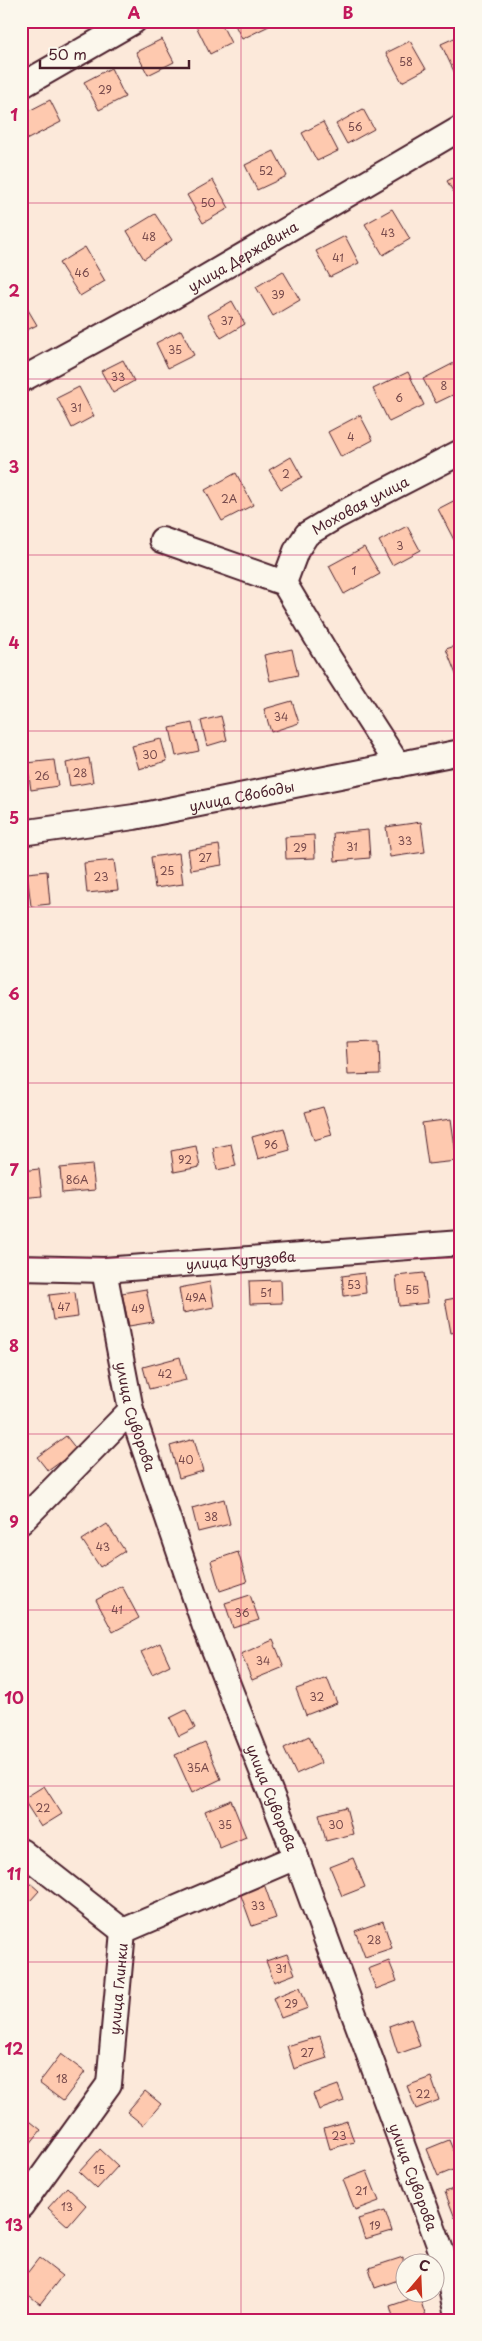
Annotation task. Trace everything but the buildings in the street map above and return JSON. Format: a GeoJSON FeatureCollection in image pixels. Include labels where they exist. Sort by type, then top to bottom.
{"type":"FeatureCollection","features":[{"type":"Feature","properties":{"kind":"street"},"geometry":{"type":"LineString","coordinates":[[21,86],[134,21]]}},
{"type":"Feature","properties":{"kind":"street","name":"улица Державина"},"geometry":{"type":"LineString","coordinates":[[21,380],[152,309],[461,128]]}},
{"type":"Feature","properties":{"kind":"street","name":"Моховая улица"},"geometry":{"type":"LineString","coordinates":[[284,583],[296,550],[308,534],[337,516],[461,452]]}},
{"type":"Feature","properties":{"kind":"street"},"geometry":{"type":"LineString","coordinates":[[162,540],[284,583],[329,658],[398,765]]}},
{"type":"Feature","properties":{"kind":"street","name":"улица Свободы"},"geometry":{"type":"LineString","coordinates":[[21,833],[134,817],[461,752]]}},
{"type":"Feature","properties":{"kind":"street","name":"улица Кутузова"},"geometry":{"type":"LineString","coordinates":[[21,1268],[104,1270],[461,1242]]}},
{"type":"Feature","properties":{"kind":"street","name":"улица Суворова"},"geometry":{"type":"LineString","coordinates":[[104,1270],[131,1410],[204,1624],[296,1856],[445,2261],[458,2320]]}},
{"type":"Feature","properties":{"kind":"street"},"geometry":{"type":"LineString","coordinates":[[21,1522],[131,1410]]}},
{"type":"Feature","properties":{"kind":"street"},"geometry":{"type":"LineString","coordinates":[[21,1851],[123,1932]]}},
{"type":"Feature","properties":{"kind":"street","name":"улица Глинки"},"geometry":{"type":"LineString","coordinates":[[21,2206],[109,2084],[123,1932],[296,1856]]}}]}
